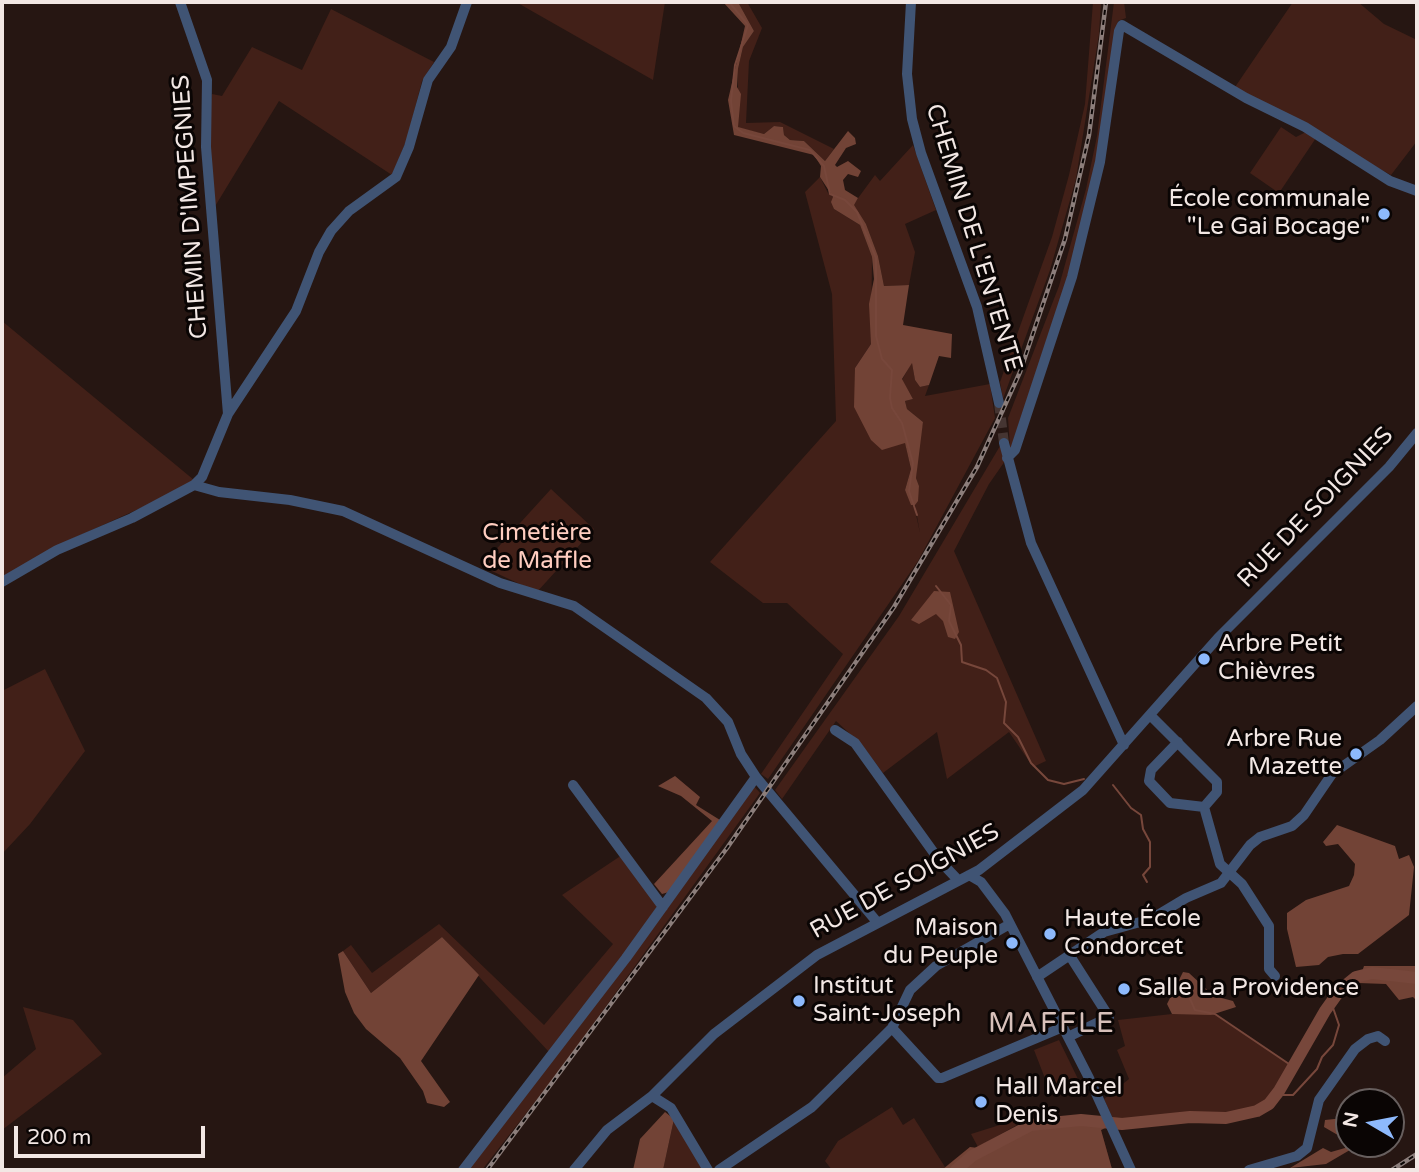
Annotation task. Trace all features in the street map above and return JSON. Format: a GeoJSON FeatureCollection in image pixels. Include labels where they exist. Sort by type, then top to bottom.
{"type":"FeatureCollection","features":[{"type":"Feature","properties":{"kind":"street","name":"CHEMIN D'IMPEGNIES"},"geometry":{"type":"LineString","coordinates":[[180,2],[207,79],[206,147],[228,414]]}},
{"type":"Feature","properties":{"kind":"street"},"geometry":{"type":"LineString","coordinates":[[2,582],[57,550],[132,518],[194,485],[202,477],[228,414],[296,312],[319,252],[331,231],[349,211],[396,177],[409,147],[428,80],[451,47],[467,2]]}},
{"type":"Feature","properties":{"kind":"street","name":"CHEMIN DE L'ENTENTE"},"geometry":{"type":"LineString","coordinates":[[911,2],[907,74],[912,119],[920,153],[976,307],[999,403]]}},
{"type":"Feature","properties":{"kind":"street"},"geometry":{"type":"LineString","coordinates":[[1007,458],[1015,450],[1070,287],[1100,162],[1122,25],[1246,98],[1305,127],[1390,181],[1417,191]]}},
{"type":"Feature","properties":{"kind":"street","name":"RUE DE SOIGNIES"},"geometry":{"type":"LineString","coordinates":[[574,1170],[607,1130],[652,1096],[714,1034],[817,955],[974,873],[1083,790],[1217,638],[1389,467],[1417,433]]}},
{"type":"Feature","properties":{"kind":"street"},"geometry":{"type":"LineString","coordinates":[[1004,443],[1031,544],[1124,745]]}},
{"type":"Feature","properties":{"kind":"street"},"geometry":{"type":"LineString","coordinates":[[194,485],[219,492],[331,508],[500,583],[575,606],[706,698],[728,722],[741,754],[756,777],[877,922]]}},
{"type":"Feature","properties":{"kind":"street"},"geometry":{"type":"LineString","coordinates":[[1037,977],[1104,932],[1151,919],[1186,898],[1221,883],[1250,845],[1260,836],[1292,826],[1304,815],[1332,774],[1380,740],[1417,706]]}},
{"type":"Feature","properties":{"kind":"street"},"geometry":{"type":"LineString","coordinates":[[1150,715],[1217,782],[1217,792],[1204,807]]}},
{"type":"Feature","properties":{"kind":"street"},"geometry":{"type":"LineString","coordinates":[[835,730],[855,743],[939,860],[958,880]]}},
{"type":"Feature","properties":{"kind":"street"},"geometry":{"type":"LineString","coordinates":[[1178,742],[1151,771],[1149,781],[1170,803],[1204,807]]}},
{"type":"Feature","properties":{"kind":"street"},"geometry":{"type":"LineString","coordinates":[[463,1170],[663,907],[756,777]]}},
{"type":"Feature","properties":{"kind":"street"},"geometry":{"type":"LineString","coordinates":[[573,785],[663,907]]}},
{"type":"Feature","properties":{"kind":"street"},"geometry":{"type":"LineString","coordinates":[[1204,807],[1220,864],[1242,884],[1269,926],[1269,969],[1275,976]]}},
{"type":"Feature","properties":{"kind":"street"},"geometry":{"type":"LineString","coordinates":[[974,873],[1000,905],[1087,1073],[1131,1170]]}},
{"type":"Feature","properties":{"kind":"street"},"geometry":{"type":"LineString","coordinates":[[652,1096],[671,1108],[712,1170],[804,1114],[892,1028],[904,999],[923,977],[944,960],[1010,924]]}},
{"type":"Feature","properties":{"kind":"street"},"geometry":{"type":"LineString","coordinates":[[892,1028],[938,1078],[942,1079],[1109,1017],[1070,956]]}},
{"type":"Feature","properties":{"kind":"street"},"geometry":{"type":"LineString","coordinates":[[1249,1170],[1297,1156],[1307,1149],[1319,1100],[1355,1049],[1368,1039],[1378,1036],[1385,1041]]}},
{"type":"Feature","properties":{"kind":"green space"},"geometry":{"type":"Polygon","coordinates":[[[516,2],[665,2],[653,80],[516,2]]]}},
{"type":"Feature","properties":{"kind":"green space"},"geometry":{"type":"Polygon","coordinates":[[[738,2],[747,2],[762,28],[749,61],[746,123],[780,122],[834,149],[825,161],[804,141],[790,140],[784,135],[783,127],[774,126],[764,134],[738,128],[738,69],[743,47],[754,31],[738,2]]]}},
{"type":"Feature","properties":{"kind":"green space"},"geometry":{"type":"Polygon","coordinates":[[[1093,2],[1101,2],[1099,34],[1076,179],[1050,270],[1003,399],[1000,382],[1052,237],[1069,175],[1085,104],[1093,2]]]}},
{"type":"Feature","properties":{"kind":"green space"},"geometry":{"type":"Polygon","coordinates":[[[1114,2],[1124,2],[1126,18],[1118,21],[1103,138],[1069,280],[1013,448],[1010,448],[1008,418],[1059,286],[1086,189],[1097,136],[1114,2]]]}},
{"type":"Feature","properties":{"kind":"green space"},"geometry":{"type":"Polygon","coordinates":[[[1293,2],[1358,2],[1384,24],[1417,40],[1417,141],[1391,175],[1233,90],[1293,2]]]}},
{"type":"Feature","properties":{"kind":"green space"},"geometry":{"type":"Polygon","coordinates":[[[331,9],[434,62],[422,81],[407,139],[392,175],[279,101],[214,208],[208,122],[212,94],[222,96],[252,47],[302,70],[331,9]]]}},
{"type":"Feature","properties":{"kind":"green space"},"geometry":{"type":"Polygon","coordinates":[[[1281,127],[1296,137],[1306,132],[1316,138],[1279,193],[1250,173],[1281,127]]]}},
{"type":"Feature","properties":{"kind":"green space"},"geometry":{"type":"Polygon","coordinates":[[[913,145],[936,210],[905,224],[915,252],[909,285],[884,286],[878,256],[866,224],[853,205],[875,175],[880,181],[913,145]]]}},
{"type":"Feature","properties":{"kind":"green space"},"geometry":{"type":"Polygon","coordinates":[[[820,177],[833,197],[834,209],[860,225],[872,257],[871,344],[855,368],[905,442],[911,469],[905,490],[915,510],[920,533],[915,505],[919,486],[916,478],[918,447],[923,422],[907,409],[905,401],[913,399],[902,380],[912,362],[915,380],[920,387],[929,385],[925,396],[990,384],[995,418],[918,561],[768,779],[761,774],[843,654],[787,603],[763,603],[710,562],[836,421],[832,294],[805,192],[820,177]]]}},
{"type":"Feature","properties":{"kind":"green space"},"geometry":{"type":"Polygon","coordinates":[[[2,321],[194,480],[154,502],[63,543],[2,578],[2,321]]]}},
{"type":"Feature","properties":{"kind":"green space"},"geometry":{"type":"Polygon","coordinates":[[[1000,446],[1005,461],[989,484],[954,551],[1046,761],[1033,767],[1009,732],[947,779],[937,732],[883,773],[862,745],[836,721],[782,799],[775,790],[899,616],[1000,446]]]}},
{"type":"Feature","properties":{"kind":"green space","name":"Cimetière de Maffle"},"geometry":{"type":"Polygon","coordinates":[[[551,489],[594,529],[537,592],[481,566],[551,489]]]}},
{"type":"Feature","properties":{"kind":"green space"},"geometry":{"type":"Polygon","coordinates":[[[45,669],[85,751],[30,824],[2,854],[2,691],[45,669]]]}},
{"type":"Feature","properties":{"kind":"green space"},"geometry":{"type":"Polygon","coordinates":[[[754,786],[760,793],[562,1067],[482,1170],[464,1170],[754,786]]]}},
{"type":"Feature","properties":{"kind":"green space"},"geometry":{"type":"Polygon","coordinates":[[[622,855],[658,905],[625,954],[549,1052],[442,937],[371,993],[343,951],[351,945],[372,973],[439,924],[544,1025],[613,944],[562,895],[622,855]]]}},
{"type":"Feature","properties":{"kind":"green space"},"geometry":{"type":"Polygon","coordinates":[[[23,1007],[73,1020],[102,1054],[2,1130],[2,1078],[36,1049],[23,1007]]]}},
{"type":"Feature","properties":{"kind":"green space"},"geometry":{"type":"Polygon","coordinates":[[[1172,1014],[1215,1014],[1292,1066],[1269,1104],[1245,1116],[1114,1121],[1104,1099],[1129,1079],[1117,1050],[1125,1046],[1118,1020],[1172,1014]]]}},
{"type":"Feature","properties":{"kind":"green space"},"geometry":{"type":"Polygon","coordinates":[[[1059,1040],[1078,1079],[1051,1094],[1034,1050],[1059,1040]]]}},
{"type":"Feature","properties":{"kind":"green space"},"geometry":{"type":"Polygon","coordinates":[[[892,1107],[903,1125],[914,1118],[945,1167],[970,1147],[984,1149],[1031,1125],[1081,1120],[1104,1123],[1107,1127],[1101,1130],[1112,1169],[1119,1170],[832,1170],[825,1161],[838,1141],[892,1107]]]}},
{"type":"Feature","properties":{"kind":"green space"},"geometry":{"type":"Polygon","coordinates":[[[1022,1118],[1024,1121],[978,1147],[971,1134],[1022,1118]]]}},
{"type":"Feature","properties":{"kind":"green space"},"geometry":{"type":"Polygon","coordinates":[[[674,1119],[703,1170],[663,1170],[674,1119]]]}},
{"type":"Feature","properties":{"kind":"shaded area"},"geometry":{"type":"Polygon","coordinates":[[[723,2],[738,2],[754,31],[743,47],[738,69],[737,87],[741,94],[738,127],[764,134],[774,126],[783,127],[784,135],[790,140],[804,141],[825,161],[848,131],[855,138],[856,144],[846,148],[835,165],[837,167],[848,161],[861,171],[858,177],[848,174],[843,180],[845,190],[858,198],[854,205],[866,224],[878,256],[884,286],[909,285],[903,325],[952,334],[951,358],[939,356],[929,385],[920,387],[915,380],[912,363],[902,379],[913,399],[905,401],[907,409],[923,422],[916,478],[919,486],[918,501],[915,505],[911,505],[905,490],[911,469],[905,443],[882,450],[871,440],[854,407],[855,368],[871,344],[869,304],[874,279],[872,257],[860,225],[834,209],[831,202],[833,197],[820,177],[821,166],[814,155],[734,135],[728,100],[745,26],[723,2]]]}},
{"type":"Feature","properties":{"kind":"shaded area"},"geometry":{"type":"Polygon","coordinates":[[[934,591],[950,592],[959,632],[955,639],[948,637],[943,621],[936,614],[919,624],[911,620],[934,591]]]}},
{"type":"Feature","properties":{"kind":"shaded area"},"geometry":{"type":"Polygon","coordinates":[[[675,776],[700,797],[696,805],[720,820],[669,892],[662,894],[654,884],[712,821],[681,796],[658,786],[675,776]]]}},
{"type":"Feature","properties":{"kind":"shaded area"},"geometry":{"type":"Polygon","coordinates":[[[1337,825],[1395,846],[1399,859],[1409,855],[1414,867],[1409,915],[1358,954],[1328,957],[1319,965],[1296,967],[1287,929],[1287,913],[1306,900],[1349,886],[1354,875],[1355,864],[1338,844],[1326,846],[1323,842],[1337,825]]]}},
{"type":"Feature","properties":{"kind":"shaded area"},"geometry":{"type":"Polygon","coordinates":[[[442,937],[479,975],[421,1061],[450,1102],[444,1107],[427,1103],[423,1091],[400,1058],[366,1029],[354,1013],[345,992],[338,954],[343,951],[371,993],[442,937]]]}},
{"type":"Feature","properties":{"kind":"shaded area"},"geometry":{"type":"Polygon","coordinates":[[[1364,966],[1417,966],[1417,1001],[1413,997],[1399,1000],[1386,984],[1358,983],[1364,966]]]}},
{"type":"Feature","properties":{"kind":"shaded area"},"geometry":{"type":"Polygon","coordinates":[[[1183,972],[1189,973],[1214,996],[1233,1001],[1236,1007],[1211,1015],[1172,1014],[1167,1004],[1183,972]]]}},
{"type":"Feature","properties":{"kind":"shaded area"},"geometry":{"type":"Polygon","coordinates":[[[665,1112],[674,1119],[663,1170],[633,1170],[640,1139],[665,1112]]]}},
{"type":"Feature","properties":{"kind":"shaded area"},"geometry":{"type":"Polygon","coordinates":[[[1335,1119],[1335,1133],[1324,1127],[1325,1120],[1335,1119]]]}},
{"type":"Feature","properties":{"kind":"shaded area"},"geometry":{"type":"Polygon","coordinates":[[[1081,1120],[1104,1123],[1107,1127],[1101,1130],[1112,1169],[1119,1170],[942,1170],[970,1147],[984,1149],[1031,1125],[1081,1120]]]}},
{"type":"Feature","properties":{"kind":"shaded area"},"geometry":{"type":"Polygon","coordinates":[[[1323,1148],[1335,1151],[1336,1158],[1326,1164],[1290,1168],[1323,1148]]]}},
{"type":"Feature","properties":{"kind":"waterway"},"geometry":{"type":"LineString","coordinates":[[729,2],[748,25],[735,65],[731,101],[734,126],[743,133],[810,150],[824,166],[830,194],[845,200],[857,212],[876,258],[876,336],[882,359],[892,370],[890,398],[892,408],[902,423],[913,463],[909,491],[917,515]]}},
{"type":"Feature","properties":{"kind":"waterway"},"geometry":{"type":"LineString","coordinates":[[936,586],[951,605],[949,621],[961,645],[962,662],[986,670],[997,678],[1006,702],[1004,723],[1018,737],[1031,763],[1048,780],[1064,784],[1084,779]]}},
{"type":"Feature","properties":{"kind":"waterway"},"geometry":{"type":"LineString","coordinates":[[1113,785],[1131,808],[1141,815],[1143,829],[1150,842],[1150,867],[1143,875],[1147,882]]}},
{"type":"Feature","properties":{"kind":"waterway"},"geometry":{"type":"LineString","coordinates":[[956,1170],[972,1156],[1031,1125],[1081,1120],[1122,1124],[1190,1117],[1226,1118],[1257,1111],[1269,1104],[1279,1091],[1340,990],[1356,977],[1372,973],[1417,978]]}},
{"type":"Feature","properties":{"kind":"waterway"},"geometry":{"type":"LineString","coordinates":[[1176,981],[1187,992],[1195,1010],[1215,1014],[1292,1066]]}},
{"type":"Feature","properties":{"kind":"waterway"},"geometry":{"type":"LineString","coordinates":[[1276,1095],[1293,1095],[1317,1069],[1322,1057],[1333,1045],[1339,1025],[1331,1002]]}},
{"type":"Feature","properties":{"kind":"tunnel"},"geometry":{"type":"LineString","coordinates":[[999,403],[1004,443]]}},
{"type":"Feature","properties":{"kind":"railway"},"geometry":{"type":"LineString","coordinates":[[487,1170],[727,848],[894,607],[977,467],[1020,372],[1065,239],[1089,135],[1106,2]]}},
{"type":"Feature","properties":{"kind":"railway"},"geometry":{"type":"LineString","coordinates":[[1392,1170],[1417,1154]]}},
{"type":"Feature","properties":{"kind":"place","name":"École communale \"Le Gai Bocage\""},"geometry":{"type":"Point","coordinates":[1384,214]}},
{"type":"Feature","properties":{"kind":"place","name":"Arbre Petit Chièvres"},"geometry":{"type":"Point","coordinates":[1204,659]}},
{"type":"Feature","properties":{"kind":"place","name":"Arbre Rue Mazette"},"geometry":{"type":"Point","coordinates":[1356,754]}},
{"type":"Feature","properties":{"kind":"place","name":"Haute École Condorcet"},"geometry":{"type":"Point","coordinates":[1050,934]}},
{"type":"Feature","properties":{"kind":"place","name":"Maison du Peuple"},"geometry":{"type":"Point","coordinates":[1012,943]}},
{"type":"Feature","properties":{"kind":"place","name":"Salle La Providence"},"geometry":{"type":"Point","coordinates":[1124,989]}},
{"type":"Feature","properties":{"kind":"place","name":"Institut Saint-Joseph"},"geometry":{"type":"Point","coordinates":[799,1001]}},
{"type":"Feature","properties":{"kind":"place","name":"Hall Marcel Denis"},"geometry":{"type":"Point","coordinates":[981,1102]}},
{"type":"Feature","properties":{"kind":"district","name":"MAFFLE"},"geometry":{"type":"Point","coordinates":[1052,1025]}}]}
